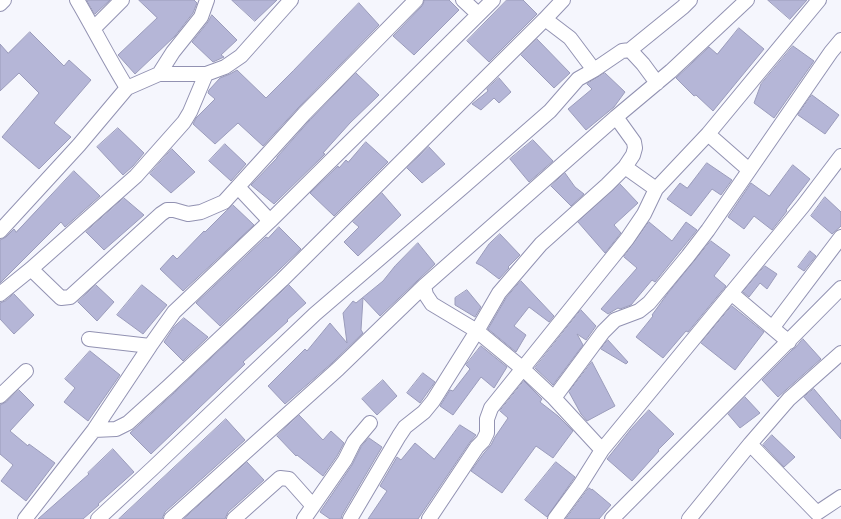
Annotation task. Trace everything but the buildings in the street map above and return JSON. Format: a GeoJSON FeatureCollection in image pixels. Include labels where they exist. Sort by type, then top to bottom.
{"type":"FeatureCollection","features":[{"type":"Feature","properties":{"kind":"street"},"geometry":{"type":"LineString","coordinates":[[0,4],[4,0]]}},
{"type":"Feature","properties":{"kind":"street"},"geometry":{"type":"LineString","coordinates":[[77,0],[126,88]]}},
{"type":"Feature","properties":{"kind":"street"},"geometry":{"type":"LineString","coordinates":[[94,28],[122,0]]}},
{"type":"Feature","properties":{"kind":"street"},"geometry":{"type":"LineString","coordinates":[[159,74],[173,52],[202,17],[207,0]]}},
{"type":"Feature","properties":{"kind":"street"},"geometry":{"type":"LineString","coordinates":[[0,231],[79,144],[126,88],[159,74],[206,74],[225,67],[241,56],[291,0]]}},
{"type":"Feature","properties":{"kind":"street"},"geometry":{"type":"LineString","coordinates":[[31,269],[61,298],[70,297],[167,210],[188,214],[201,212],[224,202],[304,114],[416,0]]}},
{"type":"Feature","properties":{"kind":"street"},"geometry":{"type":"LineString","coordinates":[[463,0],[478,14]]}},
{"type":"Feature","properties":{"kind":"street"},"geometry":{"type":"LineString","coordinates":[[25,519],[94,430],[174,312],[270,221],[493,0]]}},
{"type":"Feature","properties":{"kind":"street"},"geometry":{"type":"LineString","coordinates":[[94,430],[116,429],[128,423],[168,387],[282,280],[563,0]]}},
{"type":"Feature","properties":{"kind":"street"},"geometry":{"type":"LineString","coordinates":[[98,519],[315,314],[550,112],[578,79],[622,51],[630,50],[690,0]]}},
{"type":"Feature","properties":{"kind":"street"},"geometry":{"type":"LineString","coordinates":[[171,519],[338,369],[424,286],[657,83],[747,0]]}},
{"type":"Feature","properties":{"kind":"street"},"geometry":{"type":"LineString","coordinates":[[429,519],[487,433],[487,419],[491,408],[627,239],[644,214],[656,189],[708,134],[819,0]]}},
{"type":"Feature","properties":{"kind":"street"},"geometry":{"type":"LineString","coordinates":[[545,19],[570,38],[594,70]]}},
{"type":"Feature","properties":{"kind":"street"},"geometry":{"type":"LineString","coordinates":[[554,398],[603,332],[615,320],[639,311],[649,303],[688,256],[841,40]]}},
{"type":"Feature","properties":{"kind":"street"},"geometry":{"type":"LineString","coordinates":[[630,50],[644,64],[657,83]]}},
{"type":"Feature","properties":{"kind":"street"},"geometry":{"type":"LineString","coordinates":[[0,294],[136,176],[184,122],[206,74]]}},
{"type":"Feature","properties":{"kind":"street"},"geometry":{"type":"LineString","coordinates":[[350,519],[399,436],[433,401],[499,293],[541,244],[607,185],[633,155],[634,142],[616,117]]}},
{"type":"Feature","properties":{"kind":"street"},"geometry":{"type":"LineString","coordinates":[[708,134],[749,170]]}},
{"type":"Feature","properties":{"kind":"street"},"geometry":{"type":"LineString","coordinates":[[555,519],[580,485],[602,450],[803,206],[841,156]]}},
{"type":"Feature","properties":{"kind":"street"},"geometry":{"type":"LineString","coordinates":[[624,167],[656,189]]}},
{"type":"Feature","properties":{"kind":"street"},"geometry":{"type":"LineString","coordinates":[[238,187],[270,221]]}},
{"type":"Feature","properties":{"kind":"street"},"geometry":{"type":"LineString","coordinates":[[773,328],[841,237]]}},
{"type":"Feature","properties":{"kind":"street"},"geometry":{"type":"LineString","coordinates":[[424,286],[426,296],[432,304],[477,331],[522,368],[554,398],[602,450]]}},
{"type":"Feature","properties":{"kind":"street"},"geometry":{"type":"LineString","coordinates":[[612,519],[841,288]]}},
{"type":"Feature","properties":{"kind":"street"},"geometry":{"type":"LineString","coordinates":[[731,293],[789,342]]}},
{"type":"Feature","properties":{"kind":"street"},"geometry":{"type":"LineString","coordinates":[[89,339],[150,346]]}},
{"type":"Feature","properties":{"kind":"street"},"geometry":{"type":"LineString","coordinates":[[689,519],[789,399],[841,353]]}},
{"type":"Feature","properties":{"kind":"street"},"geometry":{"type":"LineString","coordinates":[[0,396],[26,372]]}},
{"type":"Feature","properties":{"kind":"street"},"geometry":{"type":"LineString","coordinates":[[304,519],[345,460],[354,442],[370,423]]}},
{"type":"Feature","properties":{"kind":"street"},"geometry":{"type":"LineString","coordinates":[[750,444],[819,516],[841,497]]}},
{"type":"Feature","properties":{"kind":"street"},"geometry":{"type":"LineString","coordinates":[[234,519],[280,478],[289,479],[313,506]]}}]}
